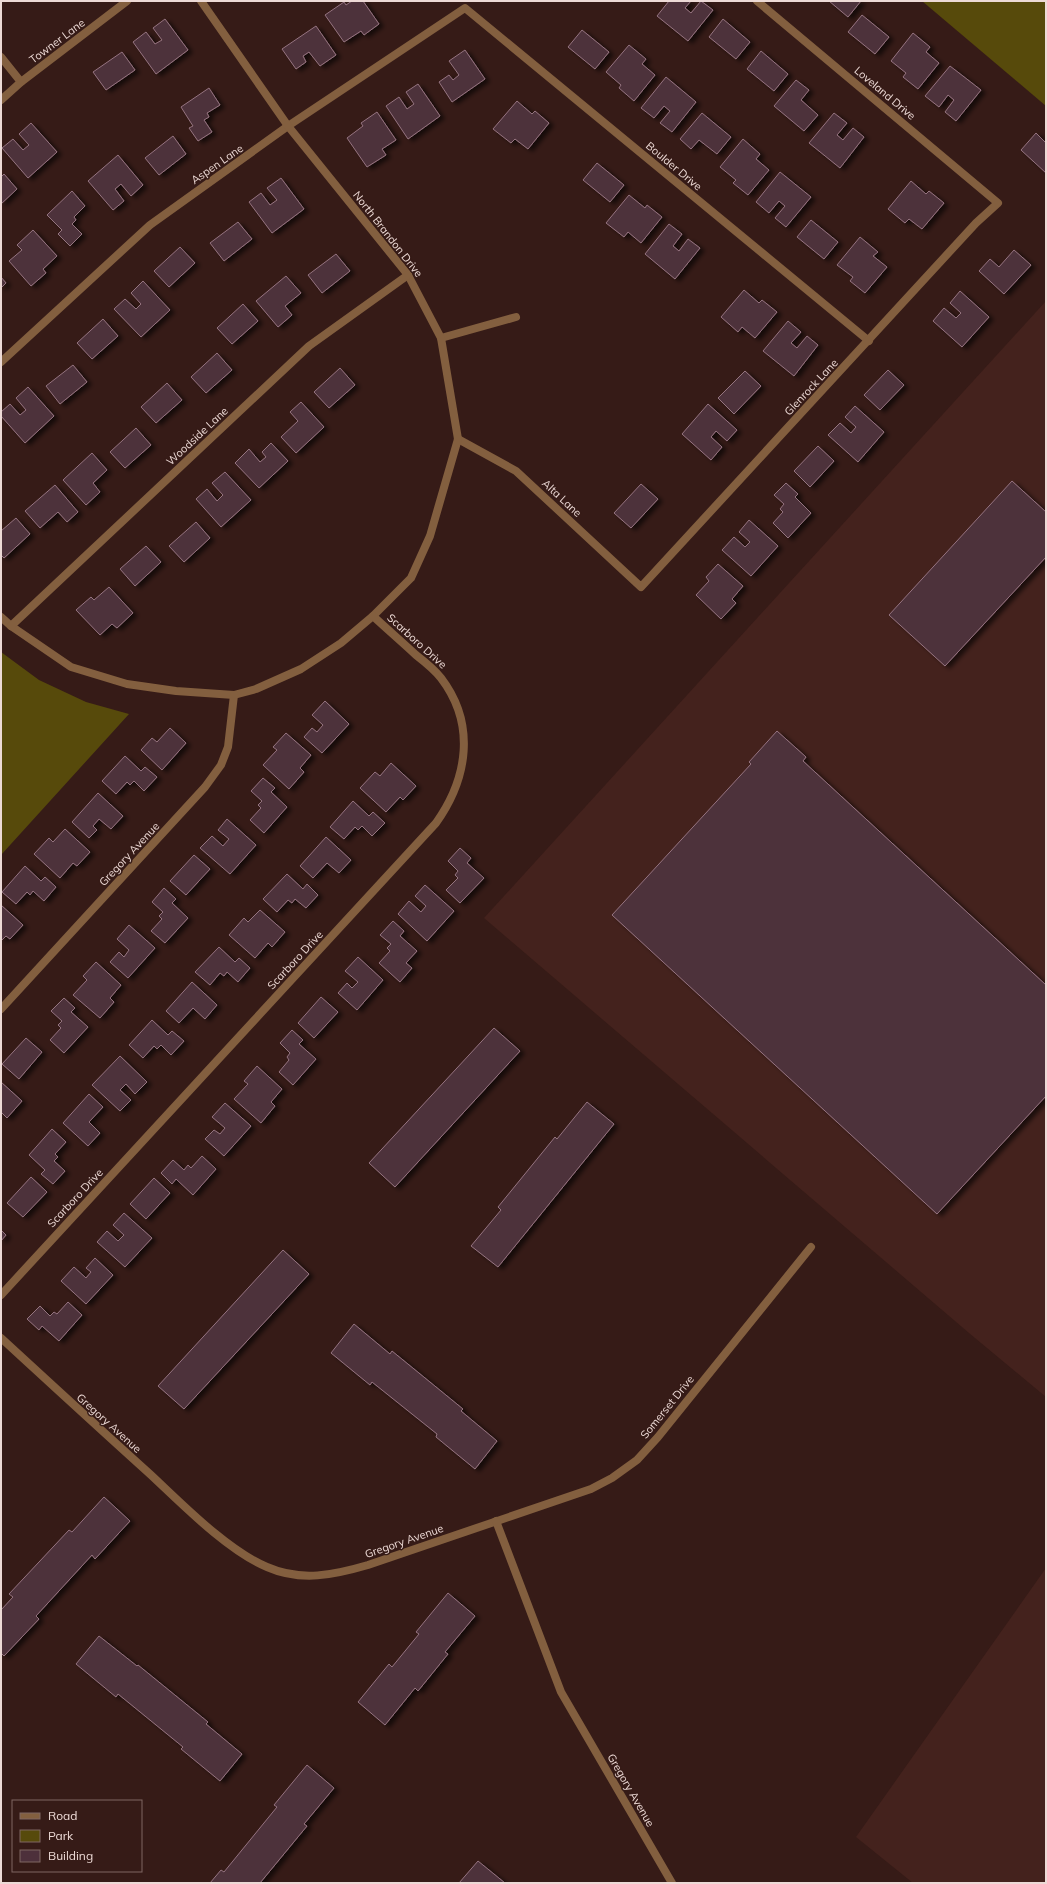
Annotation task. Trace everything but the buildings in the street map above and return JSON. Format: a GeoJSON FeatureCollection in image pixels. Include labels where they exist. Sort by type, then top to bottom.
{"type":"FeatureCollection","features":[{"type":"Feature","properties":{"kind":"street","name":"Towner Lane"},"geometry":{"type":"LineString","coordinates":[[1,100],[20,82],[127,1]]}},
{"type":"Feature","properties":{"kind":"street","name":"North Brandon Drive"},"geometry":{"type":"LineString","coordinates":[[1,617],[11,626],[71,666],[127,684],[176,691],[234,695],[256,690],[301,669],[341,643],[373,616],[411,578],[430,536],[458,439],[441,338],[408,275],[288,126],[201,1]]}},
{"type":"Feature","properties":{"kind":"street","name":"Loveland Drive"},"geometry":{"type":"LineString","coordinates":[[756,1],[998,203]]}},
{"type":"Feature","properties":{"kind":"street","name":"Aspen Lane"},"geometry":{"type":"LineString","coordinates":[[1,362],[150,225],[288,126],[465,8]]}},
{"type":"Feature","properties":{"kind":"street","name":"Boulder Drive"},"geometry":{"type":"LineString","coordinates":[[465,8],[869,340]]}},
{"type":"Feature","properties":{"kind":"street"},"geometry":{"type":"LineString","coordinates":[[1,57],[20,82]]}},
{"type":"Feature","properties":{"kind":"street","name":"Glenrock Lane"},"geometry":{"type":"LineString","coordinates":[[641,587],[976,223],[998,203]]}},
{"type":"Feature","properties":{"kind":"street","name":"Woodside Lane"},"geometry":{"type":"LineString","coordinates":[[11,626],[309,346],[408,275]]}},
{"type":"Feature","properties":{"kind":"street"},"geometry":{"type":"LineString","coordinates":[[441,338],[516,317]]}},
{"type":"Feature","properties":{"kind":"street","name":"Alta Lane"},"geometry":{"type":"LineString","coordinates":[[458,439],[516,471],[641,587]]}},
{"type":"Feature","properties":{"kind":"street","name":"Scarboro Drive"},"geometry":{"type":"LineString","coordinates":[[1,1295],[436,823],[450,801],[460,776],[464,746],[463,729],[454,699],[441,678],[373,616]]}},
{"type":"Feature","properties":{"kind":"street","name":"Gregory Avenue"},"geometry":{"type":"LineString","coordinates":[[1,1009],[205,787],[221,765],[228,747],[234,695]]}},
{"type":"Feature","properties":{"kind":"street","name":"Somerset Drive"},"geometry":{"type":"LineString","coordinates":[[496,1521],[591,1489],[612,1478],[637,1460],[661,1433],[811,1247]]}},
{"type":"Feature","properties":{"kind":"street","name":"Gregory Avenue"},"geometry":{"type":"LineString","coordinates":[[1,1338],[196,1516],[234,1547],[268,1568],[306,1576],[344,1572],[496,1521],[561,1692],[672,1883]]}},
{"type":"Feature","properties":{"kind":"shaded area"},"geometry":{"type":"Polygon","coordinates":[[[1046,301],[1046,1397],[969,1333],[484,918],[1046,301]]]}},
{"type":"Feature","properties":{"kind":"shaded area"},"geometry":{"type":"Polygon","coordinates":[[[1046,1568],[1046,1883],[913,1883],[856,1837],[1046,1568]]]}},
{"type":"Feature","properties":{"kind":"green space"},"geometry":{"type":"Polygon","coordinates":[[[922,1],[1046,1],[1046,106],[922,1]]]}},
{"type":"Feature","properties":{"kind":"green space"},"geometry":{"type":"Polygon","coordinates":[[[1,652],[39,680],[86,702],[129,714],[1,855],[1,652]]]}}]}
